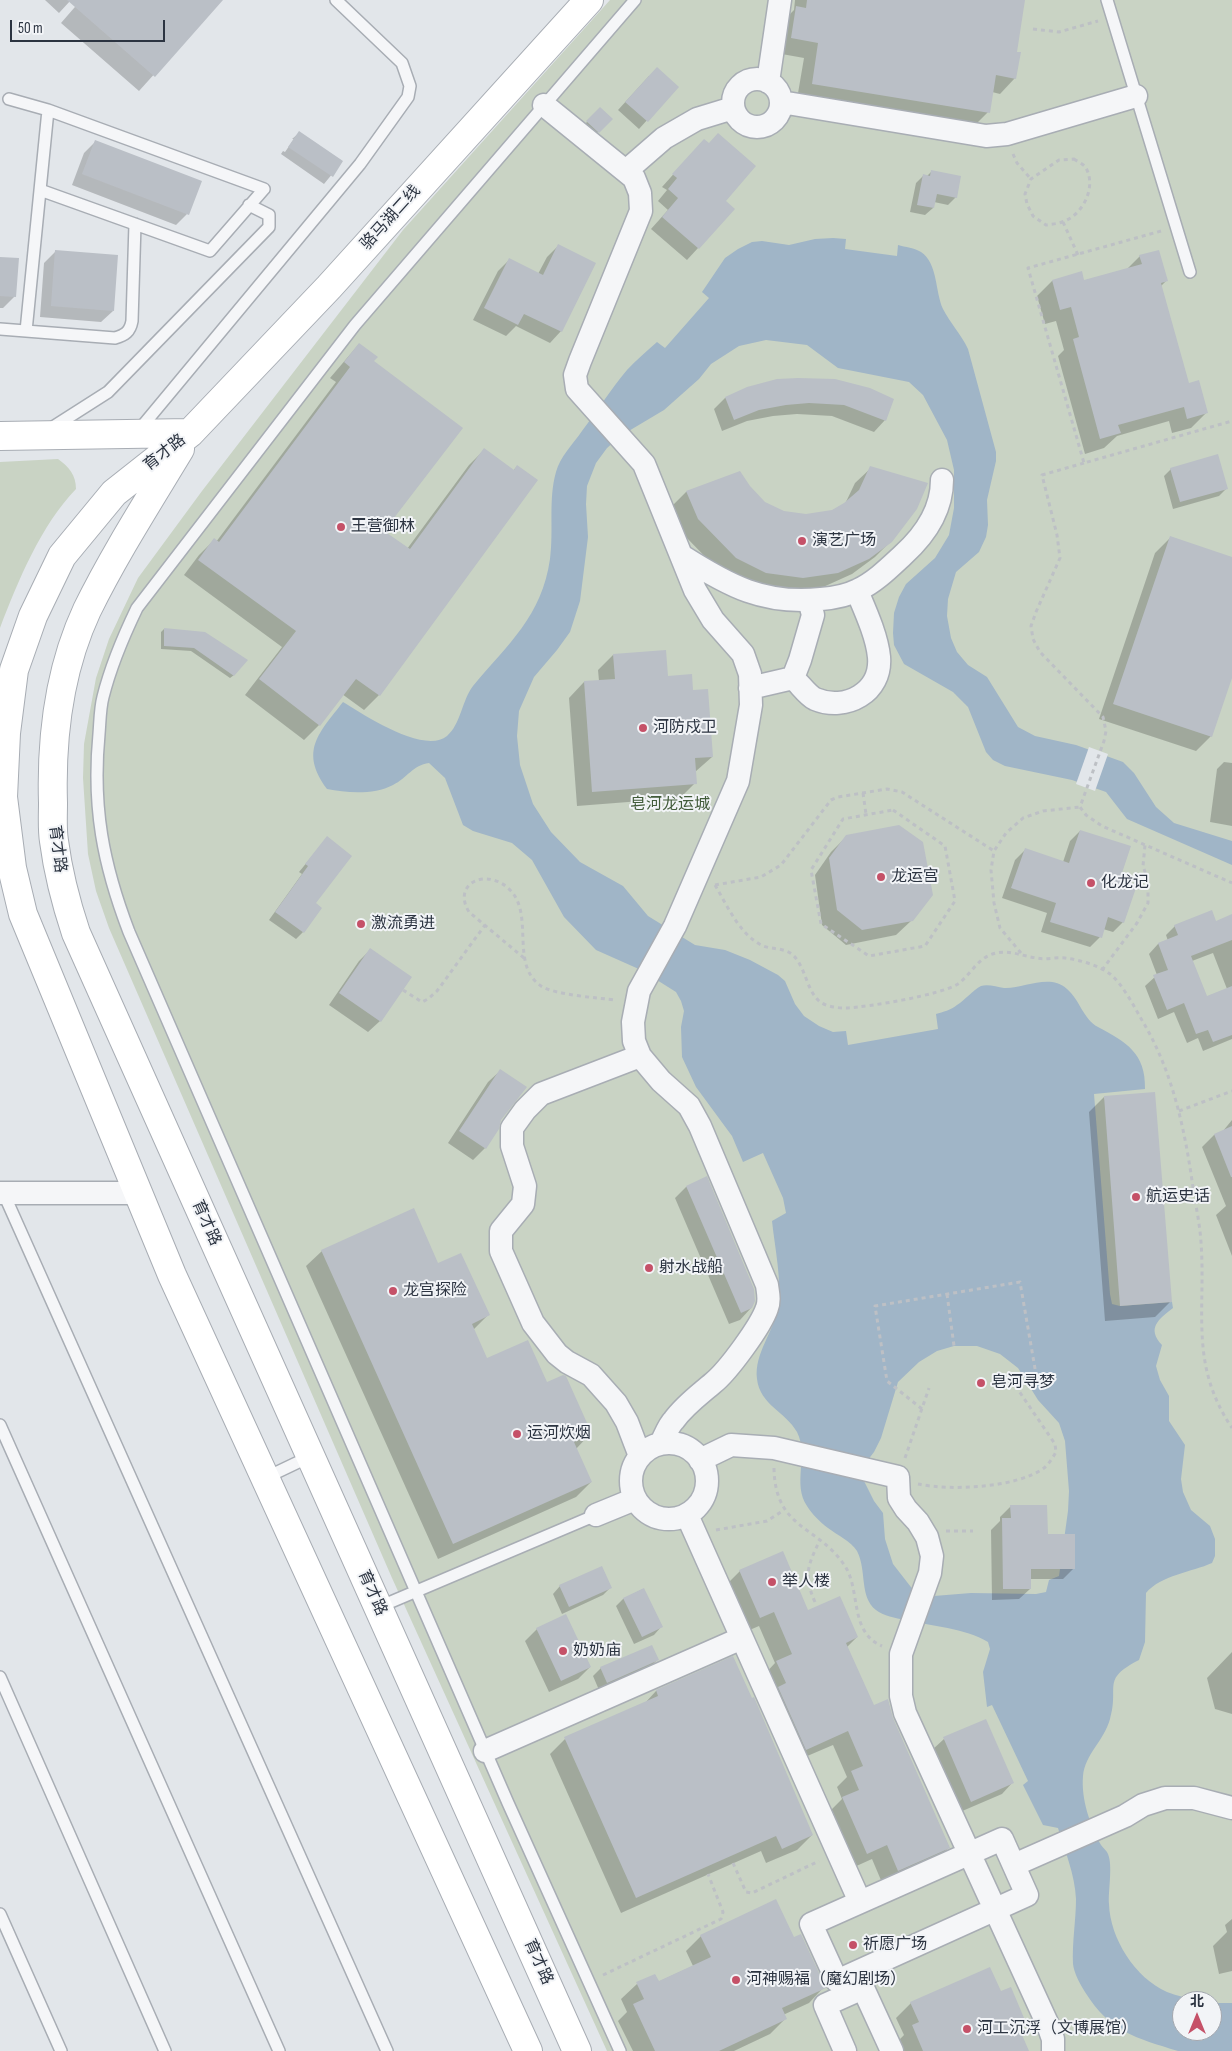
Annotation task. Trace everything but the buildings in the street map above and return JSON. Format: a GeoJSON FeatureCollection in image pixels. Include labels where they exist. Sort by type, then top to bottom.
{"type":"FeatureCollection","features":[{"type":"Feature","properties":{"kind":"street","name":"骆马湖二线"},"geometry":{"type":"LineString","coordinates":[[190,433],[329,287],[588,0]]}},
{"type":"Feature","properties":{"kind":"street"},"geometry":{"type":"LineString","coordinates":[[768,82],[780,0]]}},
{"type":"Feature","properties":{"kind":"street"},"geometry":{"type":"LineString","coordinates":[[753,80],[768,82],[774,87],[781,102],[777,118],[771,123],[755,127],[740,121],[733,108],[735,93],[740,87],[753,80]]}},
{"type":"Feature","properties":{"kind":"street"},"geometry":{"type":"LineString","coordinates":[[781,102],[986,136],[1007,134],[1136,96]]}},
{"type":"Feature","properties":{"kind":"street"},"geometry":{"type":"LineString","coordinates":[[544,105],[634,178],[640,194],[641,211],[575,375],[577,389],[644,464],[695,590],[713,620],[743,654],[750,674],[751,705],[738,781],[675,926],[644,979],[639,991],[633,1022],[634,1041],[640,1056],[660,1081],[689,1106],[700,1126],[767,1285],[769,1296],[767,1308],[760,1321],[732,1362],[714,1382],[689,1402],[672,1421],[661,1444]]}},
{"type":"Feature","properties":{"kind":"street"},"geometry":{"type":"LineString","coordinates":[[626,171],[664,138],[697,119],[733,108]]}},
{"type":"Feature","properties":{"kind":"street"},"geometry":{"type":"LineString","coordinates":[[0,436],[190,433]]}},
{"type":"Feature","properties":{"kind":"street","name":"育才路"},"geometry":{"type":"LineString","coordinates":[[190,433],[114,493],[62,556],[37,607],[14,670],[6,732],[2,819],[12,868],[23,914],[172,1275],[528,2051]]}},
{"type":"Feature","properties":{"kind":"street","name":"育才路"},"geometry":{"type":"LineString","coordinates":[[190,433],[125,540],[86,611],[64,674],[54,739],[52,779],[54,840],[64,897],[76,933],[577,2051]]}},
{"type":"Feature","properties":{"kind":"street"},"geometry":{"type":"LineString","coordinates":[[682,556],[717,579],[750,593],[780,600],[838,597],[857,591],[880,576],[909,549],[929,524],[942,497],[942,480]]}},
{"type":"Feature","properties":{"kind":"street"},"geometry":{"type":"LineString","coordinates":[[793,678],[813,698],[829,703],[847,702],[870,689],[878,675],[879,656],[857,591]]}},
{"type":"Feature","properties":{"kind":"street"},"geometry":{"type":"LineString","coordinates":[[793,678],[813,614],[809,600]]}},
{"type":"Feature","properties":{"kind":"street"},"geometry":{"type":"LineString","coordinates":[[750,688],[793,678]]}},
{"type":"Feature","properties":{"kind":"street"},"geometry":{"type":"LineString","coordinates":[[640,1056],[541,1094],[525,1110],[512,1128],[512,1146],[525,1186],[523,1204],[501,1231],[501,1250],[533,1323],[557,1354],[567,1362],[591,1375],[616,1403],[627,1422],[640,1456]]}},
{"type":"Feature","properties":{"kind":"street"},"geometry":{"type":"LineString","coordinates":[[1,1191],[138,1193]]}},
{"type":"Feature","properties":{"kind":"street"},"geometry":{"type":"LineString","coordinates":[[692,1524],[706,1491],[708,1478],[704,1466],[687,1447],[674,1443],[661,1444],[649,1448],[640,1456],[633,1467],[630,1479],[635,1499],[645,1512],[656,1518],[668,1520],[681,1518],[692,1524],[860,1902]]}},
{"type":"Feature","properties":{"kind":"street"},"geometry":{"type":"LineString","coordinates":[[700,1460],[731,1445],[774,1448],[898,1477],[899,1498],[927,1537],[932,1556],[930,1572],[903,1648],[900,1676],[901,1696],[905,1713],[1053,2039],[1060,2050]]}},
{"type":"Feature","properties":{"kind":"street"},"geometry":{"type":"LineString","coordinates":[[596,1515],[635,1499]]}},
{"type":"Feature","properties":{"kind":"street"},"geometry":{"type":"LineString","coordinates":[[485,1751],[742,1638]]}},
{"type":"Feature","properties":{"kind":"street"},"geometry":{"type":"LineString","coordinates":[[1014,1865],[1125,1816],[1143,1806],[1165,1798],[1194,1798],[1232,1808]]}},
{"type":"Feature","properties":{"kind":"street"},"geometry":{"type":"LineString","coordinates":[[840,1989],[811,1924],[1002,1839],[1027,1895],[840,1989],[825,2005],[843,2050]]}},
{"type":"Feature","properties":{"kind":"street"},"geometry":{"type":"LineString","coordinates":[[840,1989],[863,1988],[892,2051]]}},
{"type":"Feature","properties":{"kind":"lane"},"geometry":{"type":"LineString","coordinates":[[136,434],[360,164],[408,97],[410,86],[408,74],[402,63],[336,0]]}},
{"type":"Feature","properties":{"kind":"lane"},"geometry":{"type":"LineString","coordinates":[[620,2051],[485,1751],[129,932],[118,904],[100,833],[97,796],[97,755],[102,699],[118,648],[137,608],[355,325],[635,0]]}},
{"type":"Feature","properties":{"kind":"lane"},"geometry":{"type":"LineString","coordinates":[[1107,0],[1190,272]]}},
{"type":"Feature","properties":{"kind":"lane"},"geometry":{"type":"LineString","coordinates":[[9,99],[48,110],[264,189],[210,251],[40,190]]}},
{"type":"Feature","properties":{"kind":"lane"},"geometry":{"type":"LineString","coordinates":[[26,331],[48,110]]}},
{"type":"Feature","properties":{"kind":"lane"},"geometry":{"type":"LineString","coordinates":[[40,435],[108,392],[269,227],[269,215],[249,205]]}},
{"type":"Feature","properties":{"kind":"lane"},"geometry":{"type":"LineString","coordinates":[[0,329],[115,338],[129,331],[132,321],[135,224]]}},
{"type":"Feature","properties":{"kind":"lane"},"geometry":{"type":"LineString","coordinates":[[1,1191],[387,2051]]}},
{"type":"Feature","properties":{"kind":"lane"},"geometry":{"type":"LineString","coordinates":[[0,1425],[278,2051]]}},
{"type":"Feature","properties":{"kind":"lane"},"geometry":{"type":"LineString","coordinates":[[265,1478],[311,1456]]}},
{"type":"Feature","properties":{"kind":"lane"},"geometry":{"type":"LineString","coordinates":[[379,1607],[596,1515]]}},
{"type":"Feature","properties":{"kind":"lane"},"geometry":{"type":"LineString","coordinates":[[0,1677],[165,2051]]}},
{"type":"Feature","properties":{"kind":"lane"},"geometry":{"type":"LineString","coordinates":[[0,1914],[61,2051]]}},
{"type":"Feature","properties":{"kind":"path"},"geometry":{"type":"LineString","coordinates":[[1033,29],[1059,32],[1112,16]]}},
{"type":"Feature","properties":{"kind":"path"},"geometry":{"type":"LineString","coordinates":[[1007,134],[1017,163],[1031,179]]}},
{"type":"Feature","properties":{"kind":"path"},"geometry":{"type":"LineString","coordinates":[[1074,159],[1086,166],[1090,177],[1088,197],[1077,211],[1063,222],[1046,225],[1033,216],[1026,204],[1025,194],[1031,179],[1059,160],[1074,159]]}},
{"type":"Feature","properties":{"kind":"path"},"geometry":{"type":"LineString","coordinates":[[1063,222],[1078,254]]}},
{"type":"Feature","properties":{"kind":"path"},"geometry":{"type":"LineString","coordinates":[[1084,463],[1028,268],[1176,227]]}},
{"type":"Feature","properties":{"kind":"path"},"geometry":{"type":"LineString","coordinates":[[1080,807],[1106,732],[1103,717],[1040,652],[1033,639],[1032,626],[1036,612],[1060,558],[1057,536],[1042,475],[1232,421]]}},
{"type":"Feature","properties":{"kind":"path"},"geometry":{"type":"LineString","coordinates":[[715,885],[760,877],[781,865],[831,800],[838,797],[887,790],[902,792],[994,851]]}},
{"type":"Feature","properties":{"kind":"path"},"geometry":{"type":"LineString","coordinates":[[863,793],[866,814]]}},
{"type":"Feature","properties":{"kind":"path"},"geometry":{"type":"LineString","coordinates":[[1080,807],[1086,815],[1102,826],[1232,883]]}},
{"type":"Feature","properties":{"kind":"path"},"geometry":{"type":"LineString","coordinates":[[1022,953],[1000,928],[994,903],[991,870],[994,851],[1006,833],[1022,818],[1043,811],[1080,807]]}},
{"type":"Feature","properties":{"kind":"path"},"geometry":{"type":"LineString","coordinates":[[893,810],[945,846],[955,901],[925,946],[868,956],[821,924],[811,870],[843,819],[866,814],[893,810]]}},
{"type":"Feature","properties":{"kind":"path"},"geometry":{"type":"LineString","coordinates":[[1102,970],[1137,923],[1148,903],[1148,881],[1143,866],[1145,845]]}},
{"type":"Feature","properties":{"kind":"path"},"geometry":{"type":"LineString","coordinates":[[702,863],[739,926],[750,938],[764,946],[781,949],[792,954],[819,1001],[831,1006],[846,1008],[942,992],[959,983],[989,955],[1004,952],[1022,953],[1036,958],[1066,958],[1091,964],[1112,975],[1150,1034],[1164,1067],[1188,1144],[1201,1243],[1201,1338],[1208,1378],[1225,1417],[1232,1428]]}},
{"type":"Feature","properties":{"kind":"path"},"geometry":{"type":"LineString","coordinates":[[524,958],[469,912],[465,905],[465,896],[468,887],[475,880],[486,877],[496,880],[510,889],[517,898],[521,910],[524,958],[533,978],[542,986],[557,992],[637,1003]]}},
{"type":"Feature","properties":{"kind":"path"},"geometry":{"type":"LineString","coordinates":[[403,990],[422,1002],[428,999],[437,991],[485,926]]}},
{"type":"Feature","properties":{"kind":"path"},"geometry":{"type":"LineString","coordinates":[[1179,1111],[1232,1091]]}},
{"type":"Feature","properties":{"kind":"path"},"geometry":{"type":"LineString","coordinates":[[922,1409],[887,1381],[875,1306],[1020,1282],[1037,1380]]}},
{"type":"Feature","properties":{"kind":"path"},"geometry":{"type":"LineString","coordinates":[[947,1294],[954,1346]]}},
{"type":"Feature","properties":{"kind":"path"},"geometry":{"type":"LineString","coordinates":[[929,1388],[898,1477],[920,1484],[970,1487],[993,1485],[1035,1474],[1046,1467],[1056,1452],[1055,1444],[1008,1376]]}},
{"type":"Feature","properties":{"kind":"path"},"geometry":{"type":"LineString","coordinates":[[774,1448],[775,1484],[784,1510],[792,1519],[820,1540],[843,1563],[850,1574],[855,1609],[865,1632],[873,1642],[884,1647],[903,1648]]}},
{"type":"Feature","properties":{"kind":"path"},"geometry":{"type":"LineString","coordinates":[[692,1524],[767,1521],[784,1510]]}},
{"type":"Feature","properties":{"kind":"path"},"geometry":{"type":"LineString","coordinates":[[815,1602],[807,1582],[807,1572],[820,1540]]}},
{"type":"Feature","properties":{"kind":"path"},"geometry":{"type":"LineString","coordinates":[[733,1863],[746,1892],[752,1893],[838,1852]]}},
{"type":"Feature","properties":{"kind":"path"},"geometry":{"type":"LineString","coordinates":[[589,1982],[721,1919],[723,1912],[708,1874]]}},
{"type":"Feature","properties":{"kind":"green space","name":"皂河龙运城"},"geometry":{"type":"Polygon","coordinates":[[[610,0],[1232,0],[1232,2051],[607,2051],[392,1578],[109,928],[96,891],[88,854],[83,778],[84,744],[96,678],[109,639],[138,578],[202,491],[403,230],[610,0]]]}},
{"type":"Feature","properties":{"kind":"green space"},"geometry":{"type":"Polygon","coordinates":[[[58,459],[71,472],[75,480],[76,489],[63,503],[41,536],[0,628],[0,462],[58,459]]]}},
{"type":"Feature","properties":{"kind":"water"},"geometry":{"type":"Polygon","coordinates":[[[815,239],[846,239],[845,249],[897,256],[898,245],[921,252],[926,257],[933,270],[943,309],[968,349],[996,452],[996,461],[987,500],[988,525],[986,537],[979,552],[956,572],[948,599],[947,616],[951,638],[957,652],[968,665],[987,677],[1018,727],[1035,736],[1076,745],[1123,762],[1134,773],[1156,807],[1174,823],[1232,841],[1232,865],[1127,819],[1106,792],[1072,780],[1005,766],[993,760],[986,752],[968,707],[953,692],[904,664],[894,645],[893,633],[894,613],[899,597],[906,584],[935,558],[949,535],[954,508],[954,470],[947,440],[923,395],[909,382],[838,368],[807,345],[766,340],[739,346],[711,364],[699,379],[664,410],[622,435],[607,448],[596,463],[587,486],[588,537],[580,601],[570,632],[534,677],[519,711],[517,736],[520,765],[533,804],[551,832],[580,862],[623,886],[648,916],[695,945],[725,950],[750,960],[778,975],[785,981],[795,1004],[804,1016],[819,1026],[833,1032],[846,1031],[848,1045],[938,1029],[936,1014],[955,1007],[981,986],[1012,988],[1052,982],[1060,984],[1067,989],[1093,1024],[1125,1044],[1138,1058],[1142,1066],[1145,1089],[1094,1094],[1110,1294],[1112,1304],[1120,1306],[1172,1302],[1173,1308],[1156,1324],[1155,1334],[1162,1345],[1156,1366],[1160,1380],[1169,1396],[1169,1421],[1185,1445],[1181,1479],[1183,1492],[1191,1510],[1210,1526],[1215,1539],[1215,1556],[1212,1563],[1168,1578],[1152,1587],[1146,1593],[1145,1642],[1139,1660],[1119,1673],[1115,1679],[1113,1708],[1110,1719],[1104,1734],[1084,1768],[1083,1794],[1093,1829],[1109,1859],[1110,1917],[1114,1930],[1126,1956],[1135,1967],[1155,1986],[1172,1993],[1172,2041],[1222,2041],[1222,2003],[1232,2003],[1232,2051],[1178,2051],[1149,2042],[1114,2025],[1094,2005],[1081,1986],[1074,1967],[1076,1899],[1074,1881],[1058,1828],[1043,1825],[1023,1785],[1028,1781],[992,1705],[987,1707],[983,1672],[990,1649],[988,1642],[958,1630],[894,1618],[876,1610],[867,1598],[862,1566],[857,1551],[848,1541],[822,1523],[807,1506],[801,1488],[802,1450],[797,1432],[787,1419],[768,1402],[759,1388],[757,1379],[758,1360],[773,1325],[778,1307],[779,1275],[772,1221],[786,1213],[783,1198],[763,1153],[743,1162],[732,1136],[696,1087],[682,1057],[681,1027],[684,1011],[676,992],[641,970],[596,950],[564,917],[532,860],[512,843],[473,831],[463,825],[445,778],[429,763],[414,769],[393,785],[369,792],[327,789],[314,764],[313,753],[320,733],[343,702],[394,731],[409,737],[437,740],[447,736],[452,731],[469,692],[522,628],[540,597],[550,559],[552,493],[560,461],[630,366],[657,342],[665,348],[709,298],[702,292],[725,258],[752,242],[762,241],[789,245],[815,239]],[[954,1346],[937,1351],[919,1362],[898,1382],[881,1438],[874,1452],[864,1465],[864,1481],[874,1501],[883,1513],[885,1539],[893,1564],[914,1591],[934,1596],[971,1593],[1036,1594],[1046,1592],[1049,1580],[1059,1576],[1069,1491],[1065,1441],[1059,1423],[1038,1400],[1018,1368],[1000,1354],[977,1346],[954,1346]]]}},
{"type":"Feature","properties":{"kind":"pier"},"geometry":{"type":"Polygon","coordinates":[[[1089,747],[1108,754],[1095,791],[1076,784],[1089,747]]]}},
{"type":"Feature","properties":{"kind":"place","name":"王营御林"},"geometry":{"type":"Point","coordinates":[341,527]}},
{"type":"Feature","properties":{"kind":"place","name":"演艺广场"},"geometry":{"type":"Point","coordinates":[802,541]}},
{"type":"Feature","properties":{"kind":"place","name":"河防戍卫"},"geometry":{"type":"Point","coordinates":[643,728]}},
{"type":"Feature","properties":{"kind":"place","name":"龙运宫"},"geometry":{"type":"Point","coordinates":[881,877]}},
{"type":"Feature","properties":{"kind":"place","name":"化龙记"},"geometry":{"type":"Point","coordinates":[1091,883]}},
{"type":"Feature","properties":{"kind":"place","name":"激流勇进"},"geometry":{"type":"Point","coordinates":[361,924]}},
{"type":"Feature","properties":{"kind":"place","name":"航运史话"},"geometry":{"type":"Point","coordinates":[1136,1197]}},
{"type":"Feature","properties":{"kind":"place","name":"射水战船"},"geometry":{"type":"Point","coordinates":[649,1268]}},
{"type":"Feature","properties":{"kind":"place","name":"龙宫探险"},"geometry":{"type":"Point","coordinates":[393,1291]}},
{"type":"Feature","properties":{"kind":"place","name":"皂河寻梦"},"geometry":{"type":"Point","coordinates":[981,1383]}},
{"type":"Feature","properties":{"kind":"place","name":"运河炊烟"},"geometry":{"type":"Point","coordinates":[517,1434]}},
{"type":"Feature","properties":{"kind":"place","name":"举人楼"},"geometry":{"type":"Point","coordinates":[772,1582]}},
{"type":"Feature","properties":{"kind":"place","name":"奶奶庙"},"geometry":{"type":"Point","coordinates":[563,1651]}},
{"type":"Feature","properties":{"kind":"place","name":"祈愿广场"},"geometry":{"type":"Point","coordinates":[853,1945]}},
{"type":"Feature","properties":{"kind":"place","name":"河神赐福（魔幻剧场）"},"geometry":{"type":"Point","coordinates":[736,1980]}},
{"type":"Feature","properties":{"kind":"place","name":"河工沉浮（文博展馆）"},"geometry":{"type":"Point","coordinates":[967,2029]}}]}
